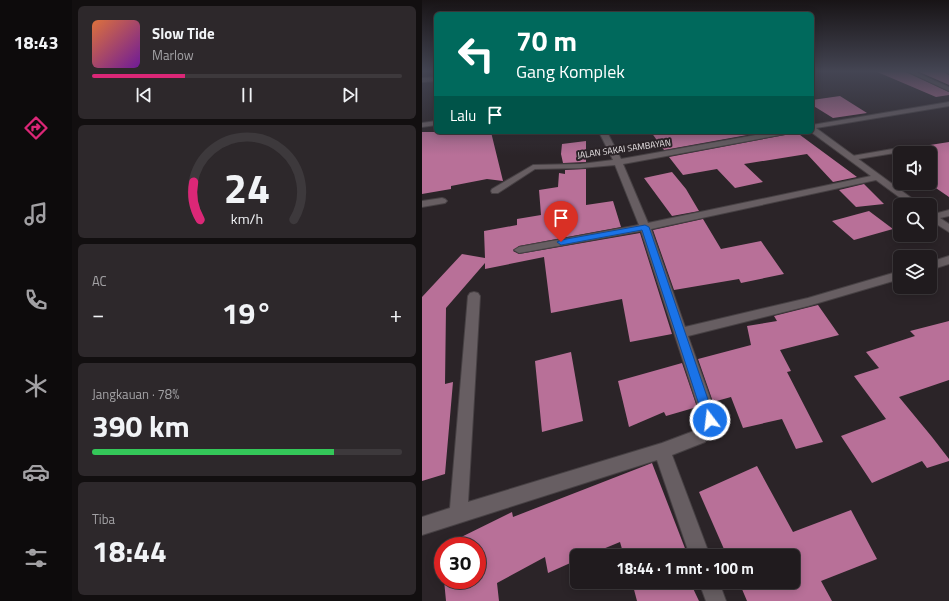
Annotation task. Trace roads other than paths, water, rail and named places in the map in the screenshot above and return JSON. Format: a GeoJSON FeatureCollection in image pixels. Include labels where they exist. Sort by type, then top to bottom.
{"type":"FeatureCollection","features":[{"type":"Feature","properties":{"kind":"street"},"geometry":{"type":"LineString","coordinates":[[814,128],[949,104]]}},
{"type":"Feature","properties":{"kind":"street"},"geometry":{"type":"LineString","coordinates":[[422,125],[434,124]]}},
{"type":"Feature","properties":{"kind":"street"},"geometry":{"type":"LineString","coordinates":[[814,130],[906,198]]}},
{"type":"Feature","properties":{"kind":"street"},"geometry":{"type":"LineString","coordinates":[[422,526],[662,451],[699,437],[710,420],[645,227],[618,162],[604,134]]}},
{"type":"Feature","properties":{"kind":"street","name":"JALAN SAKAI SAMBAYAN"},"geometry":{"type":"LineString","coordinates":[[495,191],[533,167],[581,166],[618,162],[774,134]]}},
{"type":"Feature","properties":{"kind":"street"},"geometry":{"type":"LineString","coordinates":[[852,158],[893,151]]}},
{"type":"Feature","properties":{"kind":"street"},"geometry":{"type":"LineString","coordinates":[[519,250],[645,227],[877,177]]}},
{"type":"Feature","properties":{"kind":"street"},"geometry":{"type":"LineString","coordinates":[[422,204],[442,201]]}},
{"type":"Feature","properties":{"kind":"street"},"geometry":{"type":"LineString","coordinates":[[937,215],[949,213]]}},
{"type":"Feature","properties":{"kind":"street"},"geometry":{"type":"LineString","coordinates":[[937,220],[949,229]]}},
{"type":"Feature","properties":{"kind":"street"},"geometry":{"type":"LineString","coordinates":[[937,264],[949,260]]}},
{"type":"Feature","properties":{"kind":"street"},"geometry":{"type":"LineString","coordinates":[[681,333],[808,302],[893,277]]}},
{"type":"Feature","properties":{"kind":"street"},"geometry":{"type":"LineString","coordinates":[[458,514],[474,296]]}},
{"type":"Feature","properties":{"kind":"street"},"geometry":{"type":"LineString","coordinates":[[662,451],[697,549]]}},
{"type":"Feature","properties":{"kind":"street"},"geometry":{"type":"LineString","coordinates":[[712,589],[716,601]]}}]}
